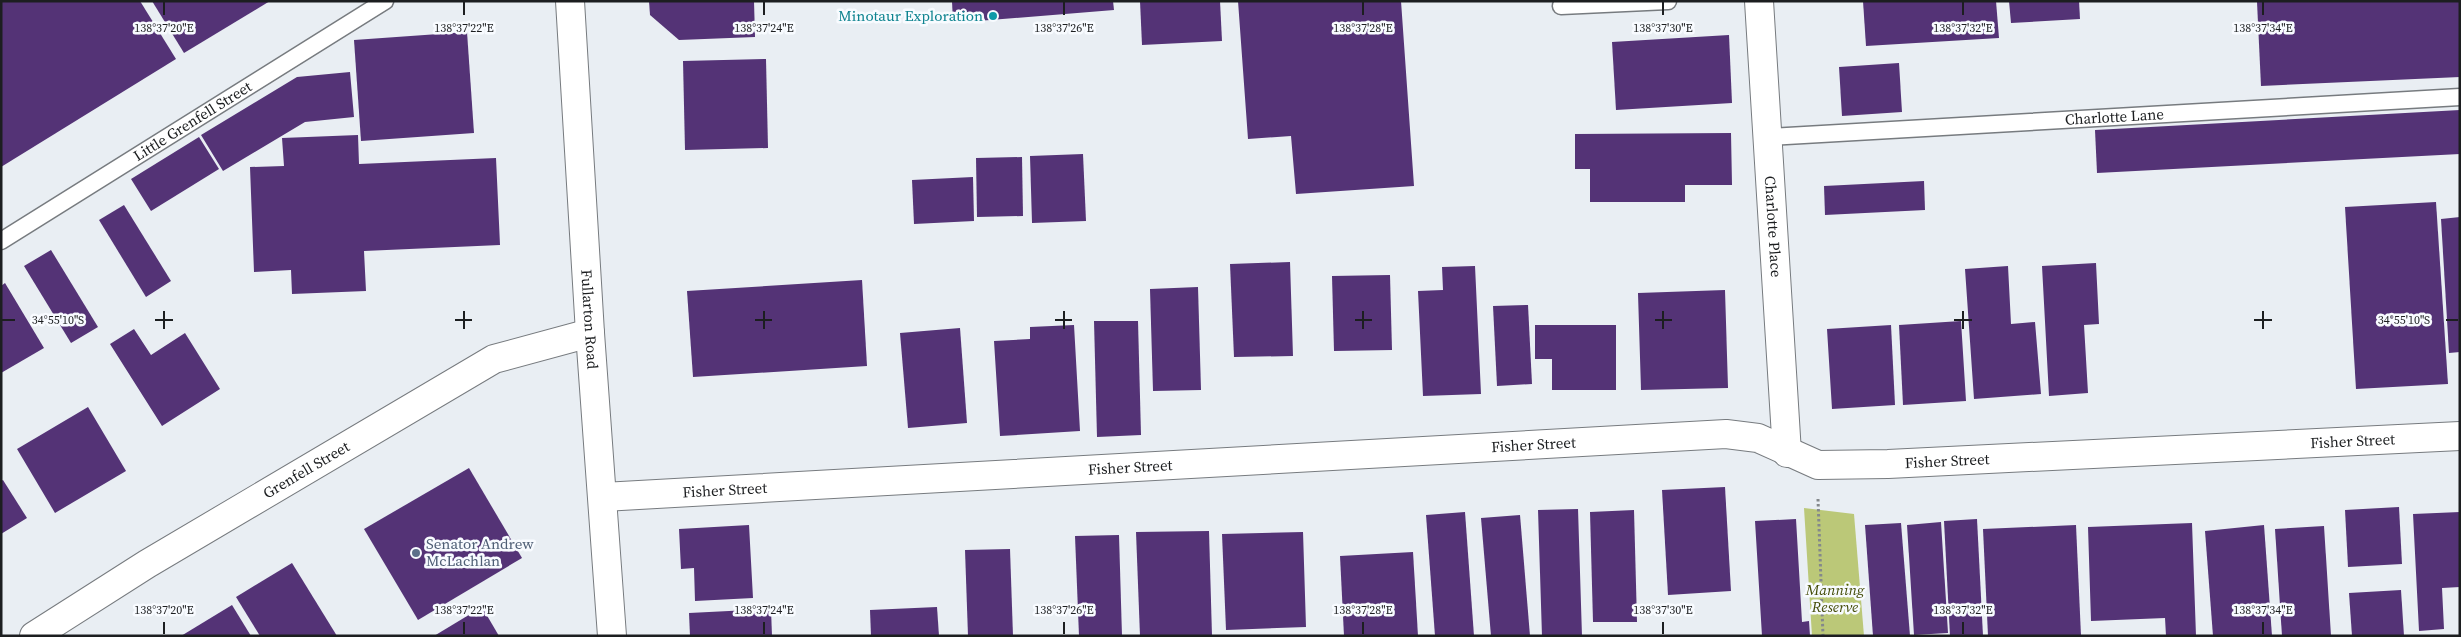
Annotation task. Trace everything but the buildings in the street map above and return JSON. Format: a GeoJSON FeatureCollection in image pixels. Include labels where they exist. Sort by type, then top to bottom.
{"type":"FeatureCollection","features":[{"type":"Feature","properties":{"kind":"street","name":"Fullarton Road"},"geometry":{"type":"LineString","coordinates":[[570,1],[590,333],[612,636]]}},
{"type":"Feature","properties":{"kind":"street","name":"Charlotte Place"},"geometry":{"type":"LineString","coordinates":[[1759,1],[1788,452]]}},
{"type":"Feature","properties":{"kind":"street","name":"Grenfell Street"},"geometry":{"type":"LineString","coordinates":[[34,636],[148,564],[494,360],[590,333]]}},
{"type":"Feature","properties":{"kind":"street","name":"Fisher Street"},"geometry":{"type":"LineString","coordinates":[[602,497],[1726,434],[1758,438],[1818,465],[1898,463],[2460,436]]}},
{"type":"Feature","properties":{"kind":"lane","name":"Little Grenfell Street"},"geometry":{"type":"LineString","coordinates":[[1,241],[385,1]]}},
{"type":"Feature","properties":{"kind":"lane"},"geometry":{"type":"LineString","coordinates":[[1561,6],[1668,1]]}},
{"type":"Feature","properties":{"kind":"lane","name":"Charlotte Lane"},"geometry":{"type":"LineString","coordinates":[[1769,137],[2460,97]]}},
{"type":"Feature","properties":{"kind":"path"},"geometry":{"type":"LineString","coordinates":[[1818,465],[1823,636]]}},
{"type":"Feature","properties":{"kind":"green space","name":"Manning Reserve"},"geometry":{"type":"Polygon","coordinates":[[[1804,508],[1854,514],[1864,636],[1812,636],[1804,508]]]}},
{"type":"Feature","properties":{"kind":"place","name":"Minotaur Exploration"},"geometry":{"type":"Point","coordinates":[993,16]}},
{"type":"Feature","properties":{"kind":"place","name":"Senator Andrew McLachlan"},"geometry":{"type":"Point","coordinates":[416,553]}}]}
